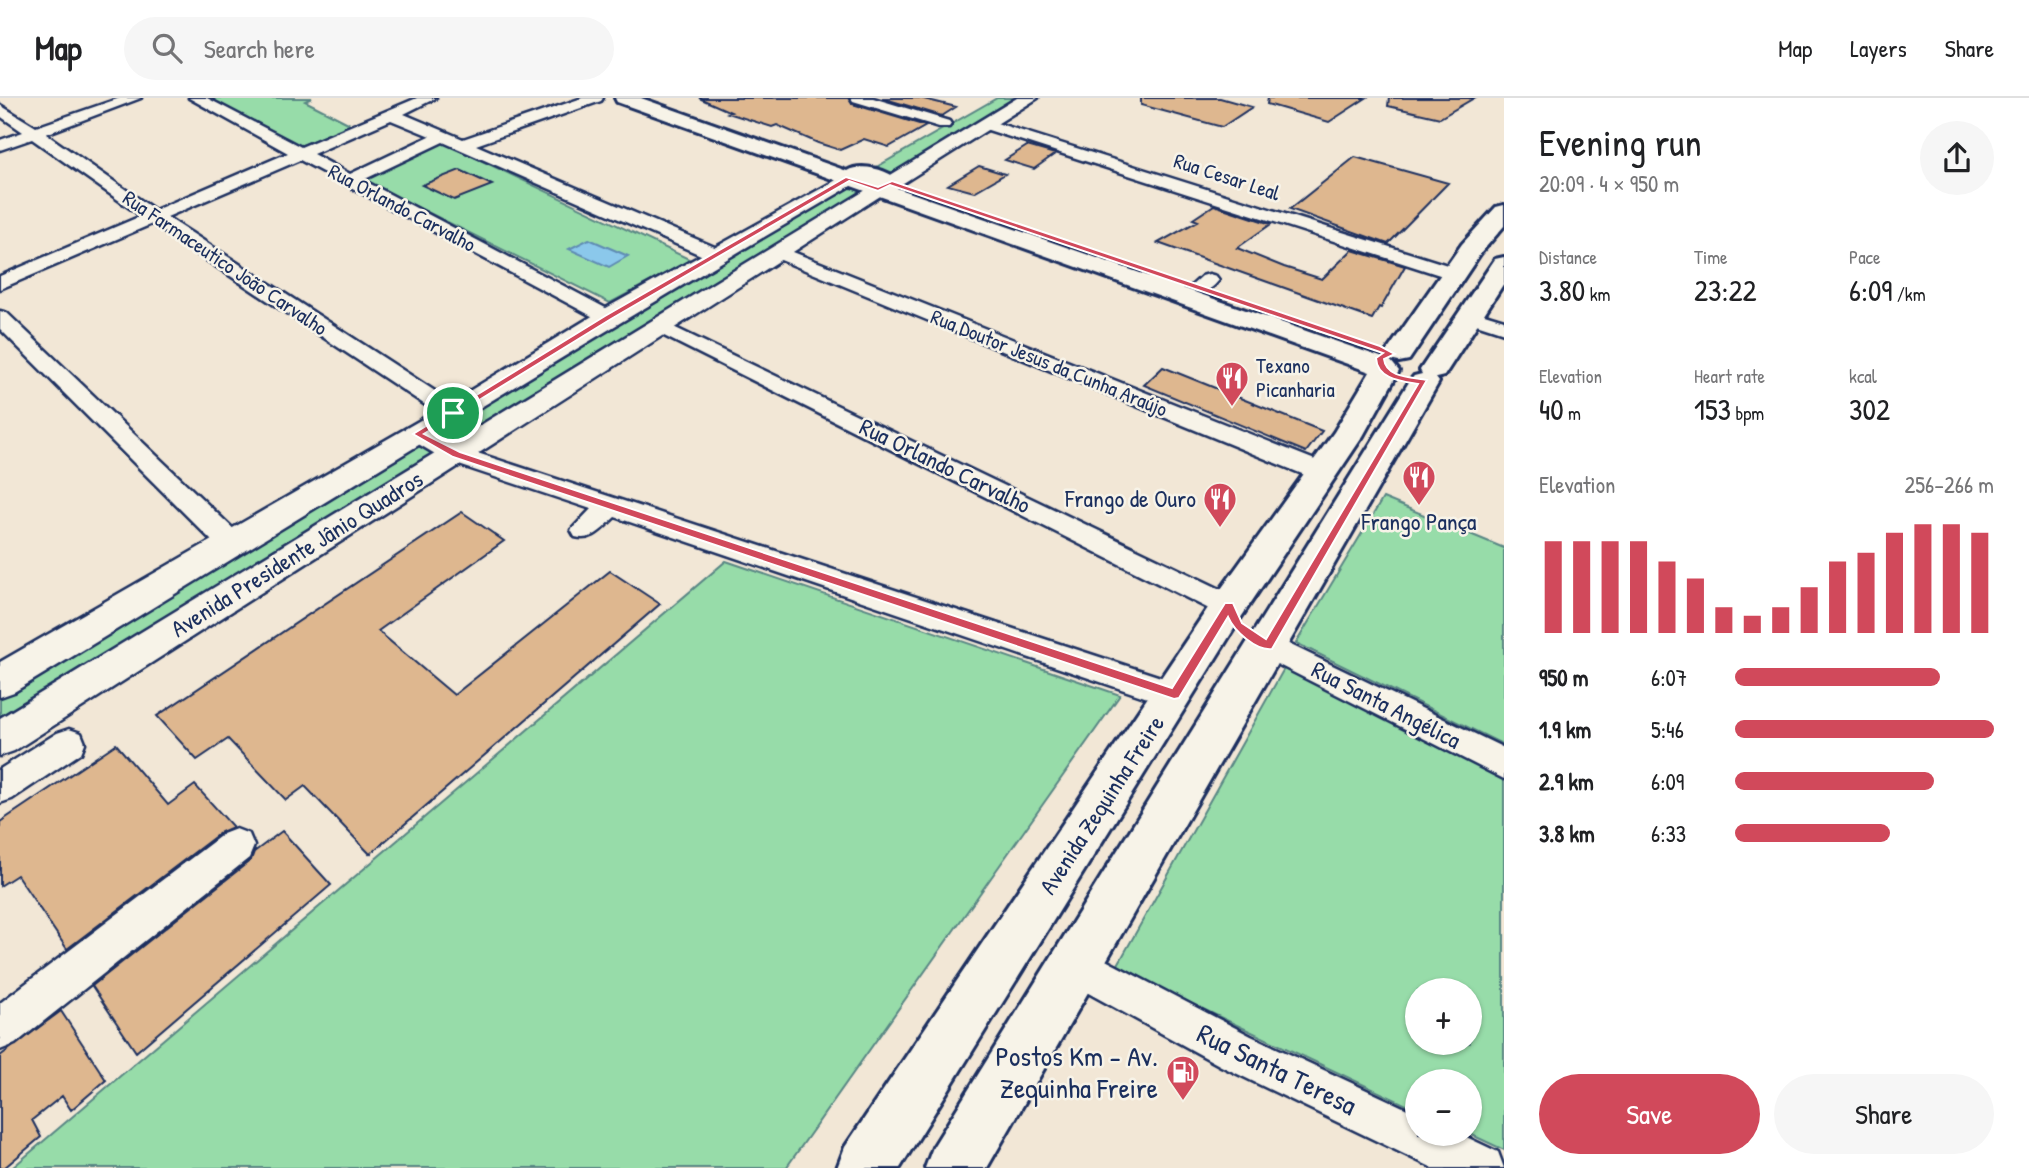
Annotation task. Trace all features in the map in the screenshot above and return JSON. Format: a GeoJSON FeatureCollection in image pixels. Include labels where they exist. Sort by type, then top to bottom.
{"type":"FeatureCollection","features":[{"type":"Feature","properties":{"kind":"main road"},"geometry":{"type":"LineString","coordinates":[[624,98],[1204,284],[1402,366]]}},
{"type":"Feature","properties":{"kind":"main road"},"geometry":{"type":"LineString","coordinates":[[655,98],[1402,366]]}},
{"type":"Feature","properties":{"kind":"main road","name":"Avenida Zequinha Freire"},"geometry":{"type":"LineString","coordinates":[[954,1168],[1268,646],[1402,366],[1454,273],[1504,212]]}},
{"type":"Feature","properties":{"kind":"main road","name":"Avenida Zequinha Freire"},"geometry":{"type":"LineString","coordinates":[[866,1168],[1229,606],[1321,472],[1402,366],[1468,315],[1504,264]]}},
{"type":"Feature","properties":{"kind":"main road"},"geometry":{"type":"LineString","coordinates":[[1229,606],[1237,626],[1268,646]]}},
{"type":"Feature","properties":{"kind":"street"},"geometry":{"type":"LineString","coordinates":[[0,145],[134,98]]}},
{"type":"Feature","properties":{"kind":"street","name":"Rua Orlando Carvalho"},"geometry":{"type":"LineString","coordinates":[[196,98],[608,317]]}},
{"type":"Feature","properties":{"kind":"street"},"geometry":{"type":"LineString","coordinates":[[461,145],[596,98]]}},
{"type":"Feature","properties":{"kind":"street"},"geometry":{"type":"LineString","coordinates":[[858,98],[950,121]]}},
{"type":"Feature","properties":{"kind":"street","name":"Avenida Presidente Jânio Quadros"},"geometry":{"type":"LineString","coordinates":[[0,681],[418,434],[608,317],[717,255],[871,177],[987,124],[1029,98]]}},
{"type":"Feature","properties":{"kind":"street"},"geometry":{"type":"LineString","coordinates":[[0,284],[391,114],[415,100]]}},
{"type":"Feature","properties":{"kind":"street","name":"Rua Farmaceutico João Carvalho"},"geometry":{"type":"LineString","coordinates":[[0,109],[154,217],[453,413]]}},
{"type":"Feature","properties":{"kind":"street"},"geometry":{"type":"LineString","coordinates":[[391,114],[717,255]]}},
{"type":"Feature","properties":{"kind":"street"},"geometry":{"type":"LineString","coordinates":[[922,136],[950,121]]}},
{"type":"Feature","properties":{"kind":"street","name":"Rua Cesar Leal"},"geometry":{"type":"LineString","coordinates":[[987,124],[1454,273]]}},
{"type":"Feature","properties":{"kind":"street"},"geometry":{"type":"LineString","coordinates":[[351,180],[443,136]]}},
{"type":"Feature","properties":{"kind":"street","name":"Avenida Presidente Jânio Quadros"},"geometry":{"type":"LineString","coordinates":[[0,739],[778,252],[871,177]]}},
{"type":"Feature","properties":{"kind":"street","name":"Rua Doutor Jesus da Cunha Araújo"},"geometry":{"type":"LineString","coordinates":[[778,252],[1321,472]]}},
{"type":"Feature","properties":{"kind":"street"},"geometry":{"type":"LineString","coordinates":[[1468,315],[1504,327]]}},
{"type":"Feature","properties":{"kind":"street"},"geometry":{"type":"LineString","coordinates":[[0,317],[232,544]]}},
{"type":"Feature","properties":{"kind":"street","name":"Rua Orlando Carvalho"},"geometry":{"type":"LineString","coordinates":[[661,327],[1229,606]]}},
{"type":"Feature","properties":{"kind":"street"},"geometry":{"type":"LineString","coordinates":[[418,434],[456,454],[1174,694]]}},
{"type":"Feature","properties":{"kind":"street"},"geometry":{"type":"LineString","coordinates":[[545,508],[567,491]]}},
{"type":"Feature","properties":{"kind":"street"},"geometry":{"type":"LineString","coordinates":[[584,530],[611,506]]}},
{"type":"Feature","properties":{"kind":"street","name":"Rua Santa Angélica"},"geometry":{"type":"LineString","coordinates":[[1268,646],[1504,764]]}},
{"type":"Feature","properties":{"kind":"street"},"geometry":{"type":"LineString","coordinates":[[0,788],[69,743]]}},
{"type":"Feature","properties":{"kind":"street"},"geometry":{"type":"LineString","coordinates":[[0,1029],[236,846]]}},
{"type":"Feature","properties":{"kind":"street","name":"Rua Santa Teresa"},"geometry":{"type":"LineString","coordinates":[[1075,964],[1236,1051],[1482,1168]]}},
{"type":"Feature","properties":{"kind":"green space"},"geometry":{"type":"Polygon","coordinates":[[[312,98],[305,101],[352,125],[297,147],[210,100],[312,98]]]}},
{"type":"Feature","properties":{"kind":"green space"},"geometry":{"type":"Polygon","coordinates":[[[997,98],[1021,98],[891,175],[875,168],[997,98]]]}},
{"type":"Feature","properties":{"kind":"green space"},"geometry":{"type":"Polygon","coordinates":[[[442,142],[691,260],[610,303],[361,179],[442,142]]]}},
{"type":"Feature","properties":{"kind":"green space"},"geometry":{"type":"Polygon","coordinates":[[[851,185],[869,190],[455,445],[439,435],[439,432],[851,185]]]}},
{"type":"Feature","properties":{"kind":"green space"},"geometry":{"type":"Polygon","coordinates":[[[413,447],[424,447],[433,453],[433,460],[0,726],[0,693],[413,447]]]}},
{"type":"Feature","properties":{"kind":"green space"},"geometry":{"type":"Polygon","coordinates":[[[1383,498],[1504,548],[1504,745],[1296,643],[1383,498]]]}},
{"type":"Feature","properties":{"kind":"green space"},"geometry":{"type":"Polygon","coordinates":[[[726,561],[1120,695],[786,1168],[12,1168],[726,561]]]}},
{"type":"Feature","properties":{"kind":"green space"},"geometry":{"type":"Polygon","coordinates":[[[1286,665],[1504,776],[1504,1150],[1482,1140],[1482,1069],[1405,1069],[1405,1104],[1116,968],[1286,665]]]}},
{"type":"Feature","properties":{"kind":"water"},"geometry":{"type":"Polygon","coordinates":[[[589,239],[628,256],[609,267],[569,249],[589,239]]]}},
{"type":"Feature","properties":{"kind":"building"},"geometry":{"type":"Polygon","coordinates":[[[699,98],[848,98],[852,104],[926,126],[889,147],[864,139],[840,150],[777,125],[772,127],[728,113],[731,112],[699,98]]]}},
{"type":"Feature","properties":{"kind":"building"},"geometry":{"type":"Polygon","coordinates":[[[882,98],[920,98],[956,107],[942,116],[882,98]]]}},
{"type":"Feature","properties":{"kind":"building"},"geometry":{"type":"Polygon","coordinates":[[[1141,98],[1220,98],[1252,107],[1222,127],[1141,105],[1141,98]]]}},
{"type":"Feature","properties":{"kind":"building"},"geometry":{"type":"Polygon","coordinates":[[[1268,98],[1366,98],[1329,122],[1267,104],[1268,98]]]}},
{"type":"Feature","properties":{"kind":"building"},"geometry":{"type":"Polygon","coordinates":[[[1389,98],[1474,98],[1440,118],[1388,106],[1389,98]]]}},
{"type":"Feature","properties":{"kind":"building"},"geometry":{"type":"Polygon","coordinates":[[[1027,146],[1055,154],[1034,169],[1005,160],[1027,146]]]}},
{"type":"Feature","properties":{"kind":"building"},"geometry":{"type":"Polygon","coordinates":[[[1355,157],[1448,183],[1388,244],[1290,209],[1355,157]]]}},
{"type":"Feature","properties":{"kind":"building"},"geometry":{"type":"Polygon","coordinates":[[[979,166],[1005,174],[974,192],[948,185],[979,166]]]}},
{"type":"Feature","properties":{"kind":"building"},"geometry":{"type":"Polygon","coordinates":[[[460,170],[492,185],[454,200],[422,185],[460,170]]]}},
{"type":"Feature","properties":{"kind":"building"},"geometry":{"type":"Polygon","coordinates":[[[1214,205],[1271,224],[1237,248],[1284,267],[1322,279],[1352,250],[1405,266],[1372,319],[1158,243],[1198,221],[1193,219],[1214,205]]]}},
{"type":"Feature","properties":{"kind":"building","name":"Texano Picanharia"},"geometry":{"type":"Polygon","coordinates":[[[1163,367],[1322,431],[1306,452],[1144,385],[1163,367]]]}},
{"type":"Feature","properties":{"kind":"building"},"geometry":{"type":"Polygon","coordinates":[[[462,512],[504,541],[378,631],[454,695],[610,571],[660,604],[370,854],[305,786],[286,800],[228,739],[197,760],[157,716],[462,512]]]}},
{"type":"Feature","properties":{"kind":"building"},"geometry":{"type":"Polygon","coordinates":[[[116,744],[168,805],[195,785],[233,827],[221,832],[67,949],[17,875],[0,886],[0,822],[116,744]]]}},
{"type":"Feature","properties":{"kind":"building"},"geometry":{"type":"Polygon","coordinates":[[[282,831],[331,885],[136,1052],[92,986],[251,860],[254,852],[282,831]]]}},
{"type":"Feature","properties":{"kind":"building"},"geometry":{"type":"Polygon","coordinates":[[[61,1011],[106,1080],[71,1110],[62,1096],[32,1120],[41,1137],[4,1168],[0,1168],[0,1056],[61,1011]]]}},
{"type":"Feature","properties":{"kind":"place","name":"Texano Picanharia"},"geometry":{"type":"Point","coordinates":[1232,408]}},
{"type":"Feature","properties":{"kind":"place","name":"Frango Pança"},"geometry":{"type":"Point","coordinates":[1419,507]}},
{"type":"Feature","properties":{"kind":"place","name":"Frango de Ouro"},"geometry":{"type":"Point","coordinates":[1220,529]}},
{"type":"Feature","properties":{"kind":"place","name":"Postos Km - Av. Zequinha Freire"},"geometry":{"type":"Point","coordinates":[1183,1102]}},
{"type":"Feature","properties":{"kind":"route"},"geometry":{"type":"LineString","coordinates":[[849,178],[878,189],[890,183],[1377,348],[1391,354],[1380,358],[1380,366],[1385,371],[1399,379],[1424,382],[1268,646],[1237,626],[1229,606],[1174,694],[456,454],[418,434],[453,413],[608,317],[849,178]]}}]}
